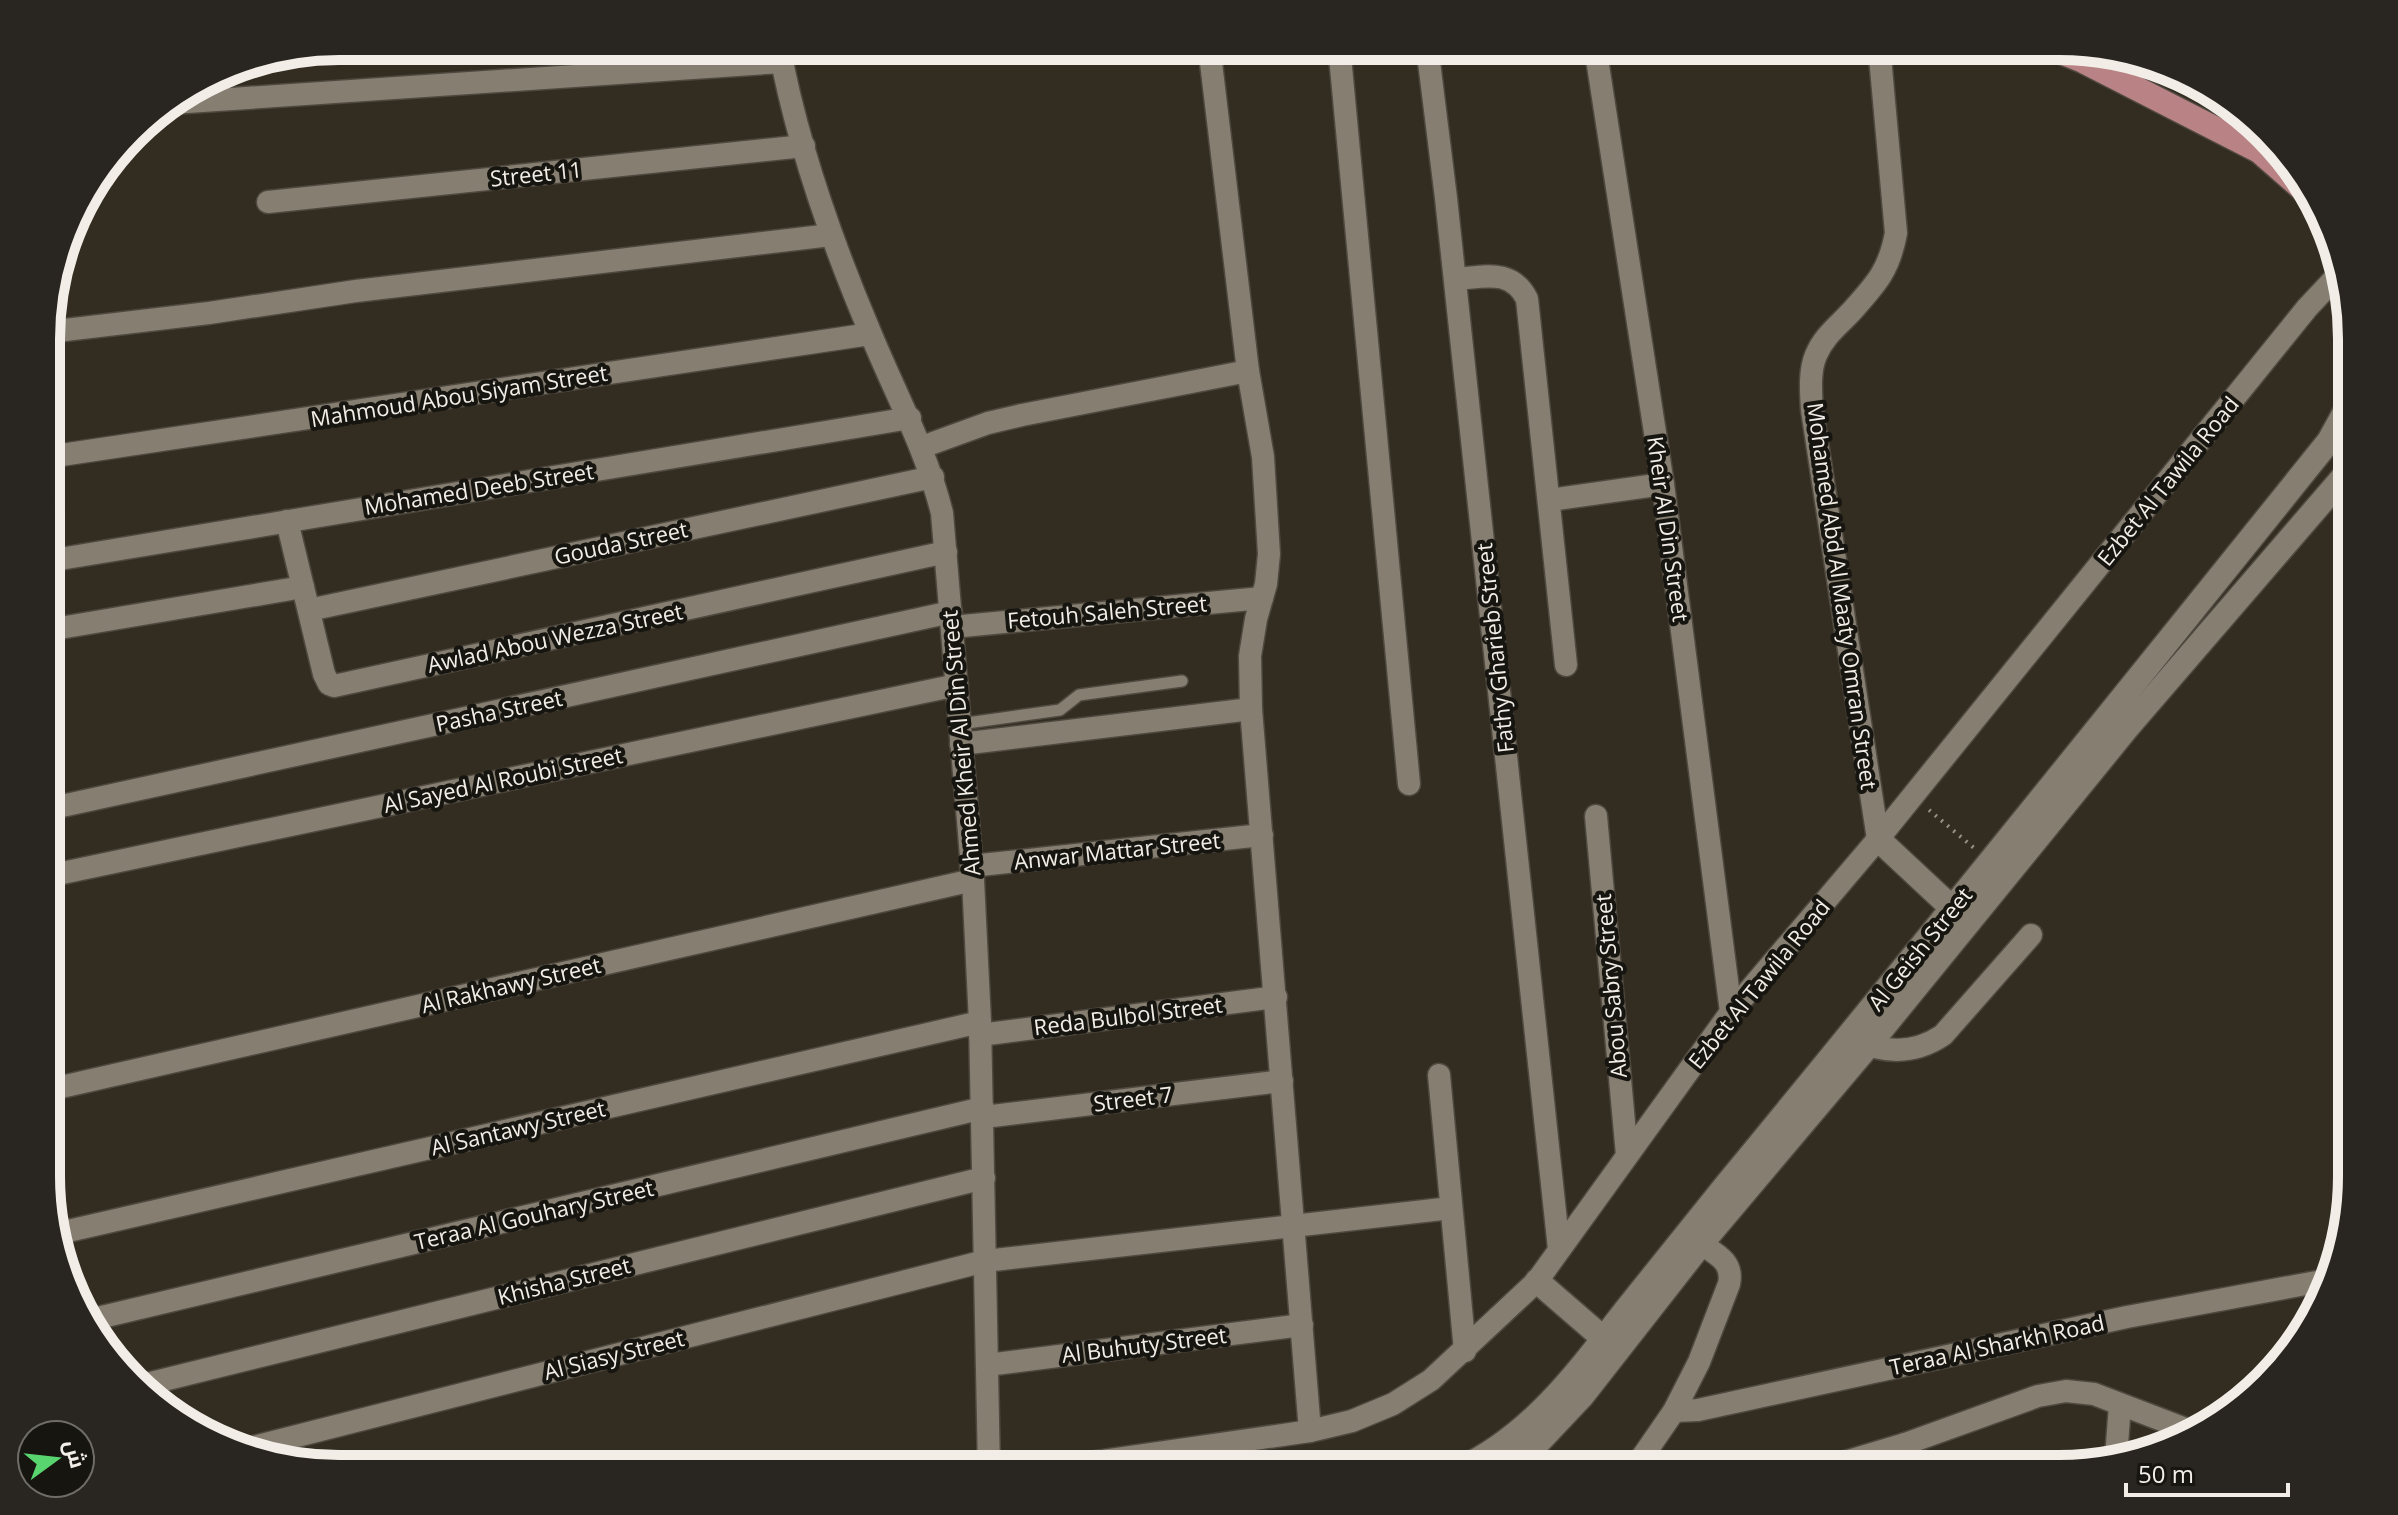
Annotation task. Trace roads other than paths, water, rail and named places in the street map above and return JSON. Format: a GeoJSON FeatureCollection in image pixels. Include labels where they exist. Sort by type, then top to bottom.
{"type":"FeatureCollection","features":[{"type":"Feature","properties":{"kind":"main road"},"geometry":{"type":"LineString","coordinates":[[2085,62],[2259,151],[2280,169]]}},
{"type":"Feature","properties":{"kind":"main road","name":"Al Geish Street"},"geometry":{"type":"LineString","coordinates":[[1525,1454],[1582,1396],[1858,1041],[1953,909],[2329,441],[2337,426]]}},
{"type":"Feature","properties":{"kind":"main road","name":"Al Geish Street"},"geometry":{"type":"LineString","coordinates":[[1488,1454],[1522,1430],[1569,1383],[1858,1041],[2337,484]]}},
{"type":"Feature","properties":{"kind":"main road"},"geometry":{"type":"LineString","coordinates":[[1878,839],[1953,909]]}},
{"type":"Feature","properties":{"kind":"main road"},"geometry":{"type":"LineString","coordinates":[[1537,1281],[1604,1339]]}},
{"type":"Feature","properties":{"kind":"street"},"geometry":{"type":"LineString","coordinates":[[1211,60],[1248,371],[1263,457],[1269,554],[1250,656],[1251,709],[1310,1431]]}},
{"type":"Feature","properties":{"kind":"street"},"geometry":{"type":"LineString","coordinates":[[1340,60],[1409,784]]}},
{"type":"Feature","properties":{"kind":"street","name":"Fathy Gharieb Street"},"geometry":{"type":"LineString","coordinates":[[1429,60],[1559,1249]]}},
{"type":"Feature","properties":{"kind":"street","name":"Kheir Al Din Street"},"geometry":{"type":"LineString","coordinates":[[1597,60],[1663,484],[1731,1012]]}},
{"type":"Feature","properties":{"kind":"street","name":"Mohamed Abd Al Maaty Omran Street"},"geometry":{"type":"LineString","coordinates":[[1878,839],[1812,410],[1811,385],[1814,357],[1826,335],[1884,273],[1892,259],[1896,233],[1880,60]]}},
{"type":"Feature","properties":{"kind":"street"},"geometry":{"type":"LineString","coordinates":[[194,101],[697,61]]}},
{"type":"Feature","properties":{"kind":"street","name":"Ahmed Kheir Al Din Street"},"geometry":{"type":"LineString","coordinates":[[783,61],[831,235],[870,334],[922,447],[942,513],[972,873],[980,1028],[989,1455]]}},
{"type":"Feature","properties":{"kind":"street","name":"Street 11"},"geometry":{"type":"LineString","coordinates":[[268,202],[804,146]]}},
{"type":"Feature","properties":{"kind":"street"},"geometry":{"type":"LineString","coordinates":[[60,331],[372,289],[831,235]]}},
{"type":"Feature","properties":{"kind":"street"},"geometry":{"type":"LineString","coordinates":[[1455,279],[1508,278],[1520,285],[1527,299],[1566,665]]}},
{"type":"Feature","properties":{"kind":"street","name":"Ezbet Al Tawila Road"},"geometry":{"type":"LineString","coordinates":[[1147,1455],[1310,1431],[1352,1421],[1393,1404],[1431,1380],[1465,1351],[1537,1281],[1731,1012],[1878,839],[2307,308],[2332,281]]}},
{"type":"Feature","properties":{"kind":"street","name":"Mahmoud Abou Siyam Street"},"geometry":{"type":"LineString","coordinates":[[60,455],[870,334]]}},
{"type":"Feature","properties":{"kind":"street"},"geometry":{"type":"LineString","coordinates":[[922,447],[1011,417],[1248,371]]}},
{"type":"Feature","properties":{"kind":"street","name":"Mohamed Deeb Street"},"geometry":{"type":"LineString","coordinates":[[60,559],[910,418]]}},
{"type":"Feature","properties":{"kind":"street","name":"Gouda Street"},"geometry":{"type":"LineString","coordinates":[[309,610],[933,477]]}},
{"type":"Feature","properties":{"kind":"street"},"geometry":{"type":"LineString","coordinates":[[1550,500],[1663,484]]}},
{"type":"Feature","properties":{"kind":"street","name":"Awlad Abou Wezza Street"},"geometry":{"type":"LineString","coordinates":[[287,521],[326,679],[329,684],[340,685],[946,552]]}},
{"type":"Feature","properties":{"kind":"street"},"geometry":{"type":"LineString","coordinates":[[60,628],[303,587]]}},
{"type":"Feature","properties":{"kind":"street","name":"Fetouh Saleh Street"},"geometry":{"type":"LineString","coordinates":[[951,620],[1262,598]]}},
{"type":"Feature","properties":{"kind":"street","name":"Pasha Street"},"geometry":{"type":"LineString","coordinates":[[60,806],[951,620]]}},
{"type":"Feature","properties":{"kind":"street","name":"Al Sayed Al Roubi Street"},"geometry":{"type":"LineString","coordinates":[[60,873],[957,685]]}},
{"type":"Feature","properties":{"kind":"street"},"geometry":{"type":"LineString","coordinates":[[960,734],[1251,709]]}},
{"type":"Feature","properties":{"kind":"street","name":"Abou Sabry Street"},"geometry":{"type":"LineString","coordinates":[[1596,816],[1627,1155]]}},
{"type":"Feature","properties":{"kind":"street","name":"Anwar Mattar Street"},"geometry":{"type":"LineString","coordinates":[[972,873],[1262,835]]}},
{"type":"Feature","properties":{"kind":"street","name":"Al Rakhawy Street"},"geometry":{"type":"LineString","coordinates":[[60,1087],[972,873]]}},
{"type":"Feature","properties":{"kind":"street"},"geometry":{"type":"LineString","coordinates":[[1858,1041],[1914,1050],[1930,1044],[1943,1035],[2031,935]]}},
{"type":"Feature","properties":{"kind":"street","name":"Reda Bulbol Street"},"geometry":{"type":"LineString","coordinates":[[980,1028],[1276,997]]}},
{"type":"Feature","properties":{"kind":"street","name":"Al Santawy Street"},"geometry":{"type":"LineString","coordinates":[[65,1232],[980,1028]]}},
{"type":"Feature","properties":{"kind":"street"},"geometry":{"type":"LineString","coordinates":[[1439,1075],[1465,1351]]}},
{"type":"Feature","properties":{"kind":"street","name":"Street 7"},"geometry":{"type":"LineString","coordinates":[[984,1113],[1282,1081]]}},
{"type":"Feature","properties":{"kind":"street","name":"Teraa Al Gouhary Street"},"geometry":{"type":"LineString","coordinates":[[98,1318],[984,1113]]}},
{"type":"Feature","properties":{"kind":"street","name":"Khisha Street"},"geometry":{"type":"LineString","coordinates":[[152,1383],[984,1178]]}},
{"type":"Feature","properties":{"kind":"street","name":"Al Siasy Street"},"geometry":{"type":"LineString","coordinates":[[265,1444],[985,1261],[1451,1208]]}},
{"type":"Feature","properties":{"kind":"street"},"geometry":{"type":"LineString","coordinates":[[1644,1454],[1674,1411],[1699,1362],[1731,1274],[1725,1262],[1701,1244]]}},
{"type":"Feature","properties":{"kind":"street","name":"Teraa Al Sharkh Road"},"geometry":{"type":"LineString","coordinates":[[1674,1411],[1698,1410],[2127,1317],[2316,1282]]}},
{"type":"Feature","properties":{"kind":"street","name":"Al Buhuty Street"},"geometry":{"type":"LineString","coordinates":[[987,1365],[1302,1325]]}},
{"type":"Feature","properties":{"kind":"street"},"geometry":{"type":"LineString","coordinates":[[1885,1454],[1905,1444],[2038,1396],[2066,1391],[2094,1394],[2180,1427]]}},
{"type":"Feature","properties":{"kind":"street"},"geometry":{"type":"LineString","coordinates":[[2117,1448],[2120,1405]]}},
{"type":"Feature","properties":{"kind":"street"},"geometry":{"type":"LineString","coordinates":[[1905,1444],[1906,1454]]}},
{"type":"Feature","properties":{"kind":"lane"},"geometry":{"type":"LineString","coordinates":[[960,734],[1060,710],[1079,695],[1182,681]]}}]}
